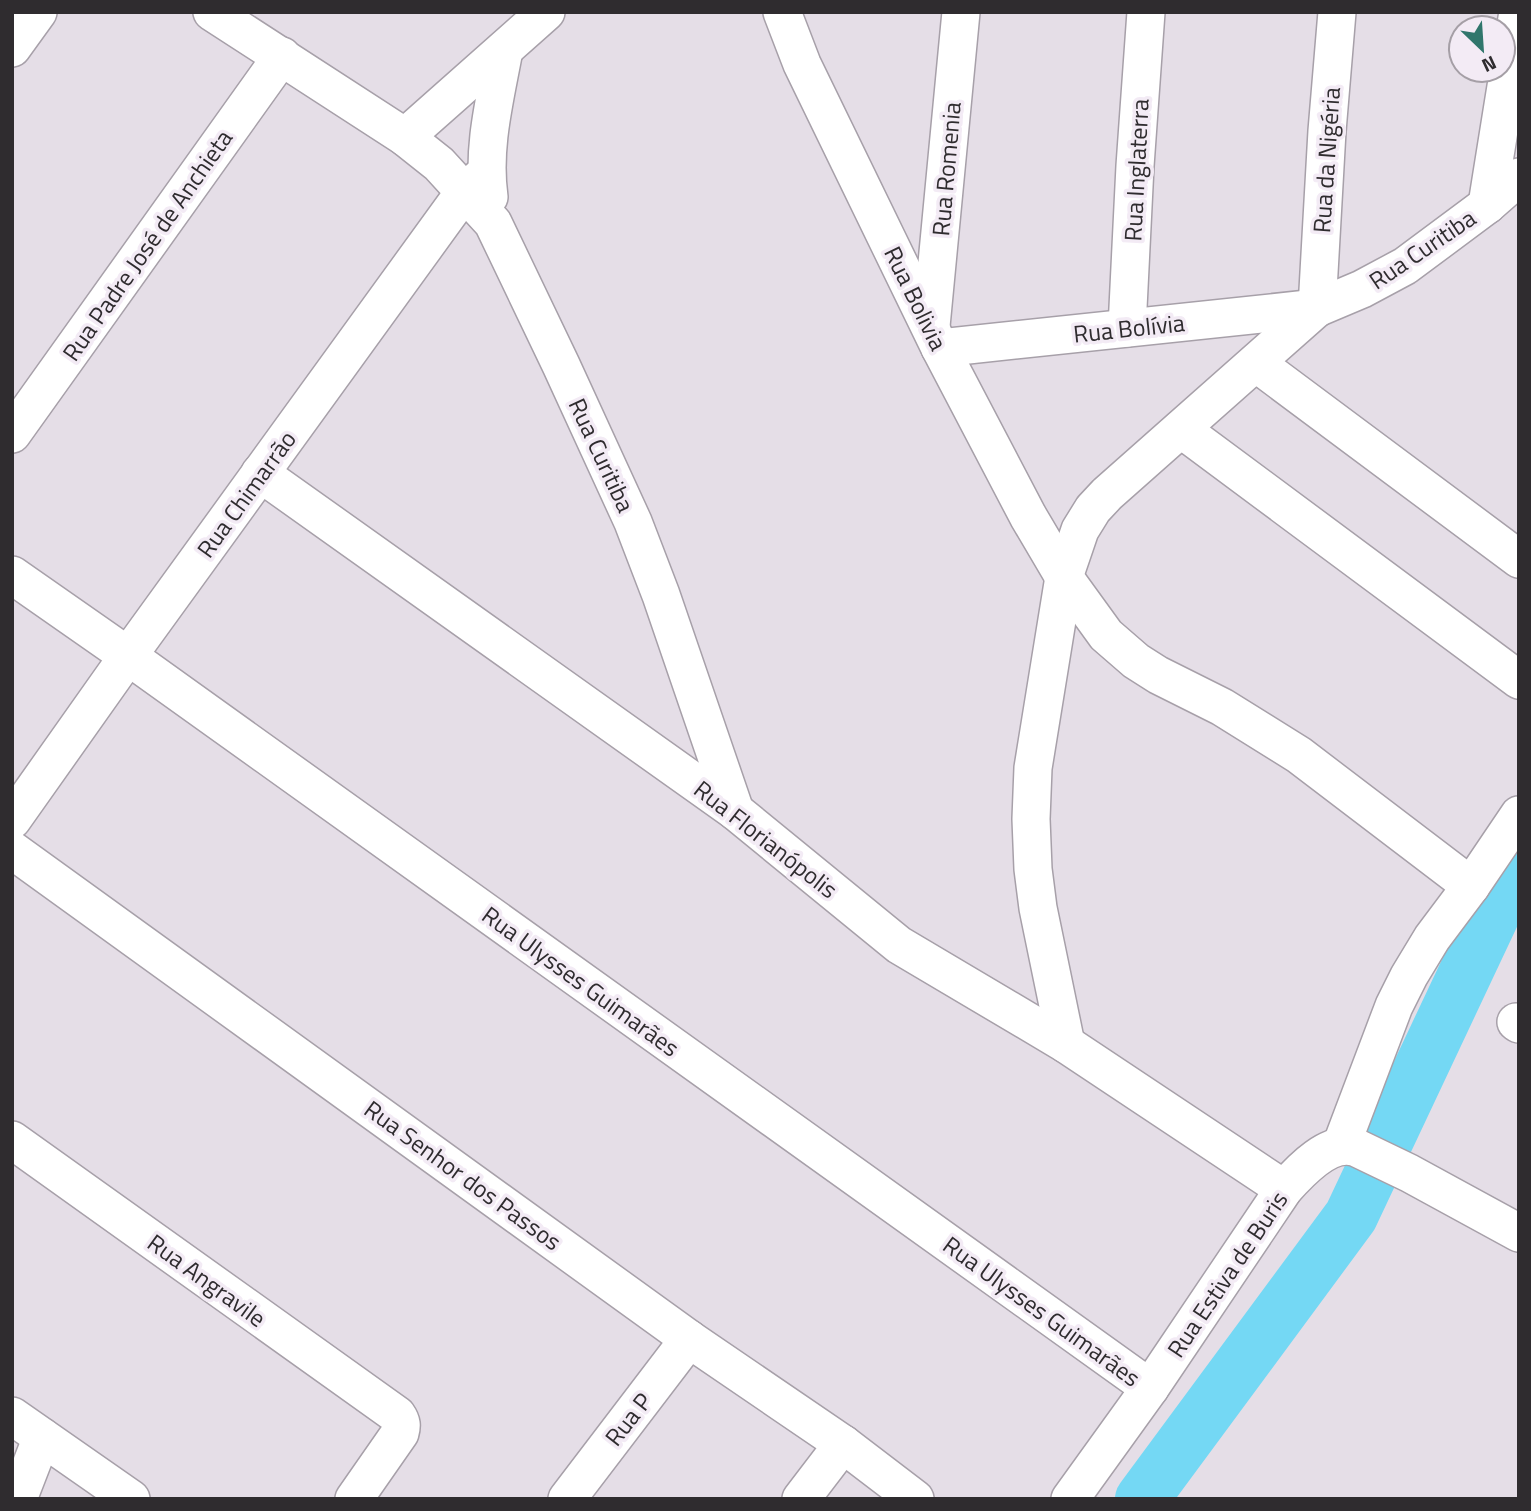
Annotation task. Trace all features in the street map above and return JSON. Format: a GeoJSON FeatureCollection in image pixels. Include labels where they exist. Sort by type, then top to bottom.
{"type":"FeatureCollection","features":[{"type":"Feature","properties":{"kind":"street"},"geometry":{"type":"LineString","coordinates":[[12,48],[38,12]]}},
{"type":"Feature","properties":{"kind":"street"},"geometry":{"type":"LineString","coordinates":[[212,12],[405,137],[439,164],[475,182]]}},
{"type":"Feature","properties":{"kind":"street"},"geometry":{"type":"LineString","coordinates":[[405,137],[546,12]]}},
{"type":"Feature","properties":{"kind":"street","name":"Rua Bolivia"},"geometry":{"type":"LineString","coordinates":[[782,12],[802,64],[936,337],[1028,516],[1064,577],[1106,635],[1136,661],[1158,675],[1222,707],[1299,755],[1471,886]]}},
{"type":"Feature","properties":{"kind":"street","name":"Rua Romenia"},"geometry":{"type":"LineString","coordinates":[[936,337],[961,12]]}},
{"type":"Feature","properties":{"kind":"street","name":"Rua Inglaterra"},"geometry":{"type":"LineString","coordinates":[[1127,328],[1146,12]]}},
{"type":"Feature","properties":{"kind":"street","name":"Rua da Nigéria"},"geometry":{"type":"LineString","coordinates":[[1317,308],[1337,12]]}},
{"type":"Feature","properties":{"kind":"street"},"geometry":{"type":"LineString","coordinates":[[1509,189],[1518,12]]}},
{"type":"Feature","properties":{"kind":"street","name":"Rua Curitiba"},"geometry":{"type":"LineString","coordinates":[[504,50],[490,127],[475,182],[633,522],[735,810]]}},
{"type":"Feature","properties":{"kind":"street","name":"Rua Padre José de Anchieta"},"geometry":{"type":"LineString","coordinates":[[12,434],[282,56]]}},
{"type":"Feature","properties":{"kind":"street","name":"Rua Chimarrão"},"geometry":{"type":"LineString","coordinates":[[12,820],[260,474],[475,182]]}},
{"type":"Feature","properties":{"kind":"street","name":"Rua Curitiba"},"geometry":{"type":"LineString","coordinates":[[1317,308],[1362,289],[1405,266],[1509,189]]}},
{"type":"Feature","properties":{"kind":"street"},"geometry":{"type":"LineString","coordinates":[[1066,1044],[1038,908],[1031,819],[1034,768],[1064,577],[1080,530],[1093,509],[1115,487],[1317,308]]}},
{"type":"Feature","properties":{"kind":"street","name":"Rua Bolívia"},"geometry":{"type":"LineString","coordinates":[[936,337],[1127,328],[1317,308]]}},
{"type":"Feature","properties":{"kind":"street"},"geometry":{"type":"LineString","coordinates":[[1256,363],[1519,559]]}},
{"type":"Feature","properties":{"kind":"street"},"geometry":{"type":"LineString","coordinates":[[1181,429],[1519,680]]}},
{"type":"Feature","properties":{"kind":"street","name":"Rua Florianópolis"},"geometry":{"type":"LineString","coordinates":[[260,474],[735,810],[899,945],[1066,1044],[1284,1189]]}},
{"type":"Feature","properties":{"kind":"street","name":"Rua Ulysses Guimarães"},"geometry":{"type":"LineString","coordinates":[[12,575],[1150,1388]]}},
{"type":"Feature","properties":{"kind":"street"},"geometry":{"type":"LineString","coordinates":[[1519,815],[1432,938],[1409,976],[1394,1006],[1349,1147],[1409,1173],[1519,1233]]}},
{"type":"Feature","properties":{"kind":"street","name":"Rua Senhor dos Passos"},"geometry":{"type":"LineString","coordinates":[[12,850],[689,1339],[843,1444],[915,1499]]}},
{"type":"Feature","properties":{"kind":"street","name":"Rua Angravile"},"geometry":{"type":"LineString","coordinates":[[12,1140],[397,1415],[401,1420],[400,1433],[354,1499]]}},
{"type":"Feature","properties":{"kind":"street","name":"Rua Estiva de Buris"},"geometry":{"type":"LineString","coordinates":[[1070,1499],[1150,1388],[1284,1189],[1304,1166],[1319,1155],[1349,1147]]}},
{"type":"Feature","properties":{"kind":"street","name":"Rua P"},"geometry":{"type":"LineString","coordinates":[[567,1499],[689,1339]]}},
{"type":"Feature","properties":{"kind":"street"},"geometry":{"type":"LineString","coordinates":[[12,1416],[131,1499]]}},
{"type":"Feature","properties":{"kind":"street"},"geometry":{"type":"LineString","coordinates":[[18,1499],[42,1437]]}},
{"type":"Feature","properties":{"kind":"street"},"geometry":{"type":"LineString","coordinates":[[801,1499],[843,1444]]}},
{"type":"Feature","properties":{"kind":"waterway"},"geometry":{"type":"LineString","coordinates":[[1142,1499],[1351,1216],[1513,872],[1519,865]]}}]}
